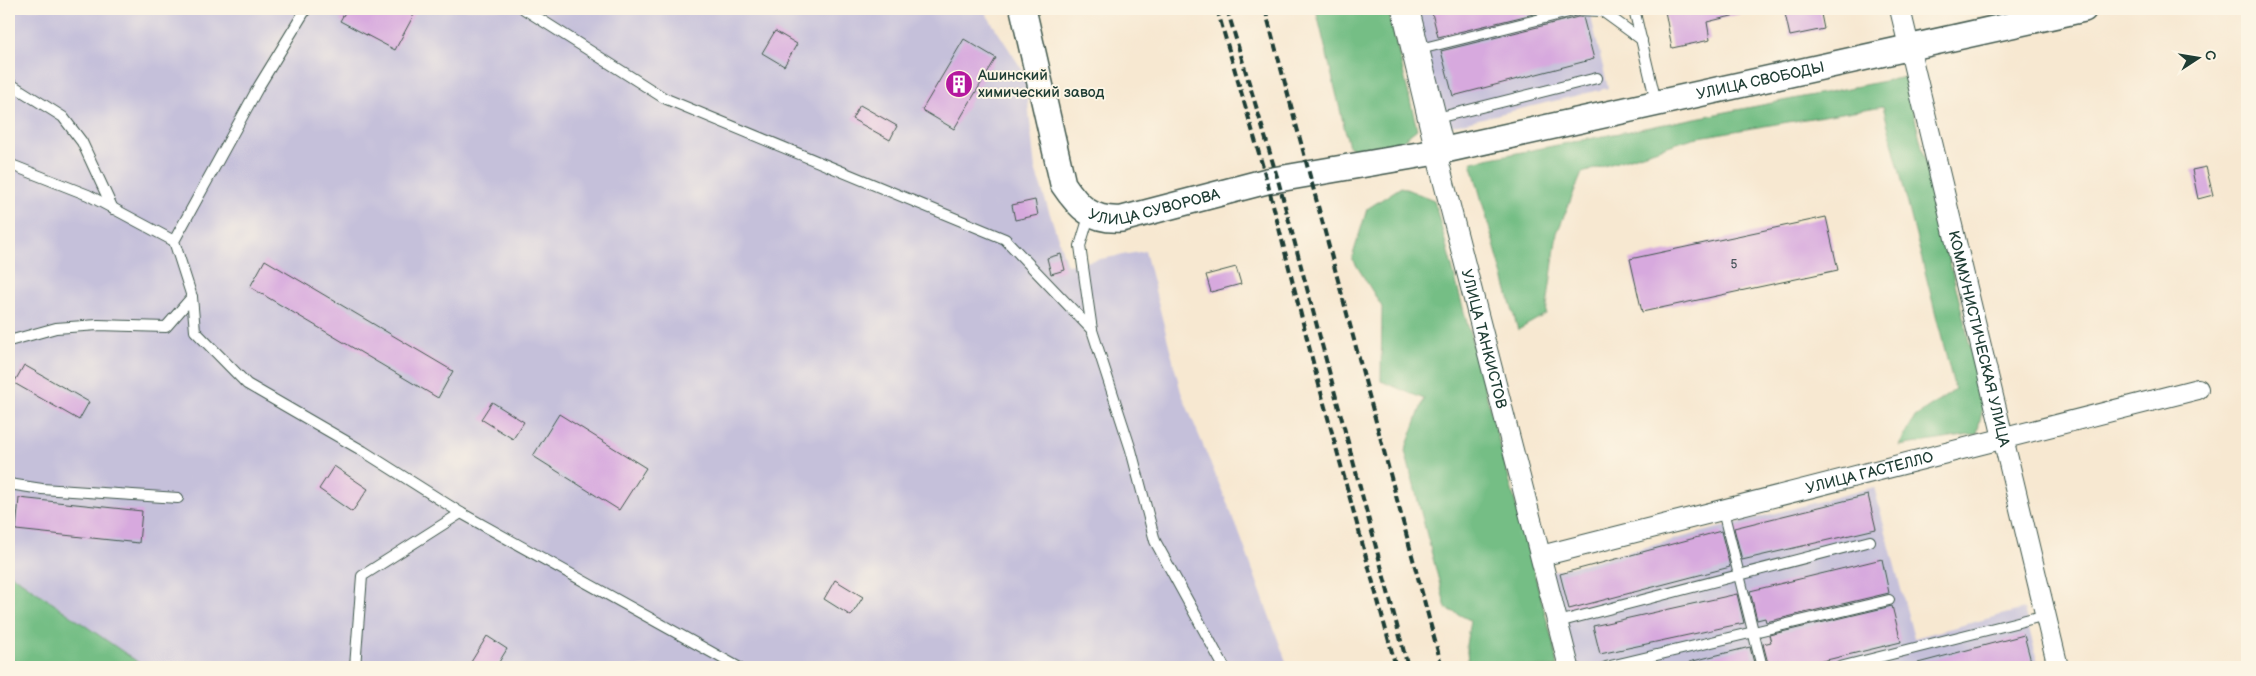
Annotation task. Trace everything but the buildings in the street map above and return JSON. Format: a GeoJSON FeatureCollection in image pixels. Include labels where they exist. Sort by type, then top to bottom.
{"type":"FeatureCollection","features":[{"type":"Feature","properties":{"kind":"street","name":"УЛИЦА СУВОРОВА"},"geometry":{"type":"LineString","coordinates":[[1023,9],[1063,184],[1072,199],[1090,213],[1104,220],[1122,219],[1267,181],[1443,150]]}},
{"type":"Feature","properties":{"kind":"street","name":"УЛИЦА ТАНКИСТОВ"},"geometry":{"type":"LineString","coordinates":[[1402,9],[1443,150],[1569,667]]}},
{"type":"Feature","properties":{"kind":"street","name":"КОММУНИСТИЧЕСКАЯ УЛИЦА"},"geometry":{"type":"LineString","coordinates":[[1900,9],[2058,667]]}},
{"type":"Feature","properties":{"kind":"street","name":"УЛИЦА СВОБОДЫ"},"geometry":{"type":"LineString","coordinates":[[1443,150],[2084,9]]}},
{"type":"Feature","properties":{"kind":"street","name":"УЛИЦА ГАСТЕЛЛО"},"geometry":{"type":"LineString","coordinates":[[1541,556],[2198,389]]}},
{"type":"Feature","properties":{"kind":"lane"},"geometry":{"type":"LineString","coordinates":[[174,241],[259,86],[306,9]]}},
{"type":"Feature","properties":{"kind":"lane"},"geometry":{"type":"LineString","coordinates":[[524,9],[664,98],[1005,239],[1092,330]]}},
{"type":"Feature","properties":{"kind":"lane"},"geometry":{"type":"LineString","coordinates":[[1414,9],[1441,117],[1443,150]]}},
{"type":"Feature","properties":{"kind":"lane"},"geometry":{"type":"LineString","coordinates":[[1634,9],[1656,102]]}},
{"type":"Feature","properties":{"kind":"lane"},"geometry":{"type":"LineString","coordinates":[[1424,48],[1577,10],[1602,10],[1642,40]]}},
{"type":"Feature","properties":{"kind":"lane"},"geometry":{"type":"LineString","coordinates":[[1441,117],[1597,78]]}},
{"type":"Feature","properties":{"kind":"lane"},"geometry":{"type":"LineString","coordinates":[[9,84],[63,117],[82,142],[113,208]]}},
{"type":"Feature","properties":{"kind":"lane"},"geometry":{"type":"LineString","coordinates":[[9,164],[88,195],[174,241],[192,297],[195,330],[247,384],[363,451],[461,513],[738,667]]}},
{"type":"Feature","properties":{"kind":"lane"},"geometry":{"type":"LineString","coordinates":[[1090,213],[1080,246],[1092,330],[1131,450],[1155,541],[1224,667]]}},
{"type":"Feature","properties":{"kind":"lane"},"geometry":{"type":"LineString","coordinates":[[9,341],[56,328],[98,325],[166,326],[192,297]]}},
{"type":"Feature","properties":{"kind":"lane"},"geometry":{"type":"LineString","coordinates":[[9,484],[42,489],[178,498]]}},
{"type":"Feature","properties":{"kind":"lane"},"geometry":{"type":"LineString","coordinates":[[1723,511],[1762,667]]}},
{"type":"Feature","properties":{"kind":"lane"},"geometry":{"type":"LineString","coordinates":[[355,667],[362,576],[461,513]]}},
{"type":"Feature","properties":{"kind":"lane"},"geometry":{"type":"LineString","coordinates":[[1558,622],[1870,541]]}},
{"type":"Feature","properties":{"kind":"lane"},"geometry":{"type":"LineString","coordinates":[[1606,667],[1889,600]]}},
{"type":"Feature","properties":{"kind":"lane"},"geometry":{"type":"LineString","coordinates":[[1840,667],[2046,615]]}},
{"type":"Feature","properties":{"kind":"shaded area"},"geometry":{"type":"Polygon","coordinates":[[[9,9],[983,9],[1025,74],[1035,169],[1067,265],[1145,251],[1181,392],[1237,527],[1288,667],[9,667],[9,9]]]}},
{"type":"Feature","properties":{"kind":"shaded area"},"geometry":{"type":"Polygon","coordinates":[[[1408,9],[1589,9],[1608,88],[1437,129],[1408,9]]]}},
{"type":"Feature","properties":{"kind":"shaded area"},"geometry":{"type":"Polygon","coordinates":[[[1874,487],[1914,638],[2024,609],[2039,667],[1576,667],[1551,572],[1874,487]]]}},
{"type":"Feature","properties":{"kind":"green space"},"geometry":{"type":"Polygon","coordinates":[[[1316,9],[1388,9],[1417,129],[1398,144],[1380,153],[1349,147],[1316,9]]]}},
{"type":"Feature","properties":{"kind":"green space"},"geometry":{"type":"Polygon","coordinates":[[[1905,77],[1984,403],[1977,434],[1899,446],[1915,417],[1955,390],[1883,106],[1693,138],[1582,173],[1557,233],[1546,314],[1518,330],[1471,162],[1905,77]]]}},
{"type":"Feature","properties":{"kind":"green space"},"geometry":{"type":"Polygon","coordinates":[[[1401,187],[1434,200],[1555,650],[1557,667],[1469,667],[1466,645],[1470,620],[1446,608],[1405,451],[1424,399],[1381,381],[1382,307],[1352,258],[1367,209],[1401,187]]]}},
{"type":"Feature","properties":{"kind":"green space"},"geometry":{"type":"Polygon","coordinates":[[[9,573],[145,667],[9,667],[9,573]]]}},
{"type":"Feature","properties":{"kind":"railway"},"geometry":{"type":"LineString","coordinates":[[1217,9],[1267,181],[1316,374],[1396,667]]}},
{"type":"Feature","properties":{"kind":"railway"},"geometry":{"type":"LineString","coordinates":[[1227,9],[1278,180],[1408,667]]}},
{"type":"Feature","properties":{"kind":"railway"},"geometry":{"type":"LineString","coordinates":[[1265,9],[1442,667]]}},
{"type":"Feature","properties":{"kind":"place","name":"Ашинский химический завод"},"geometry":{"type":"Point","coordinates":[959,84]}}]}
